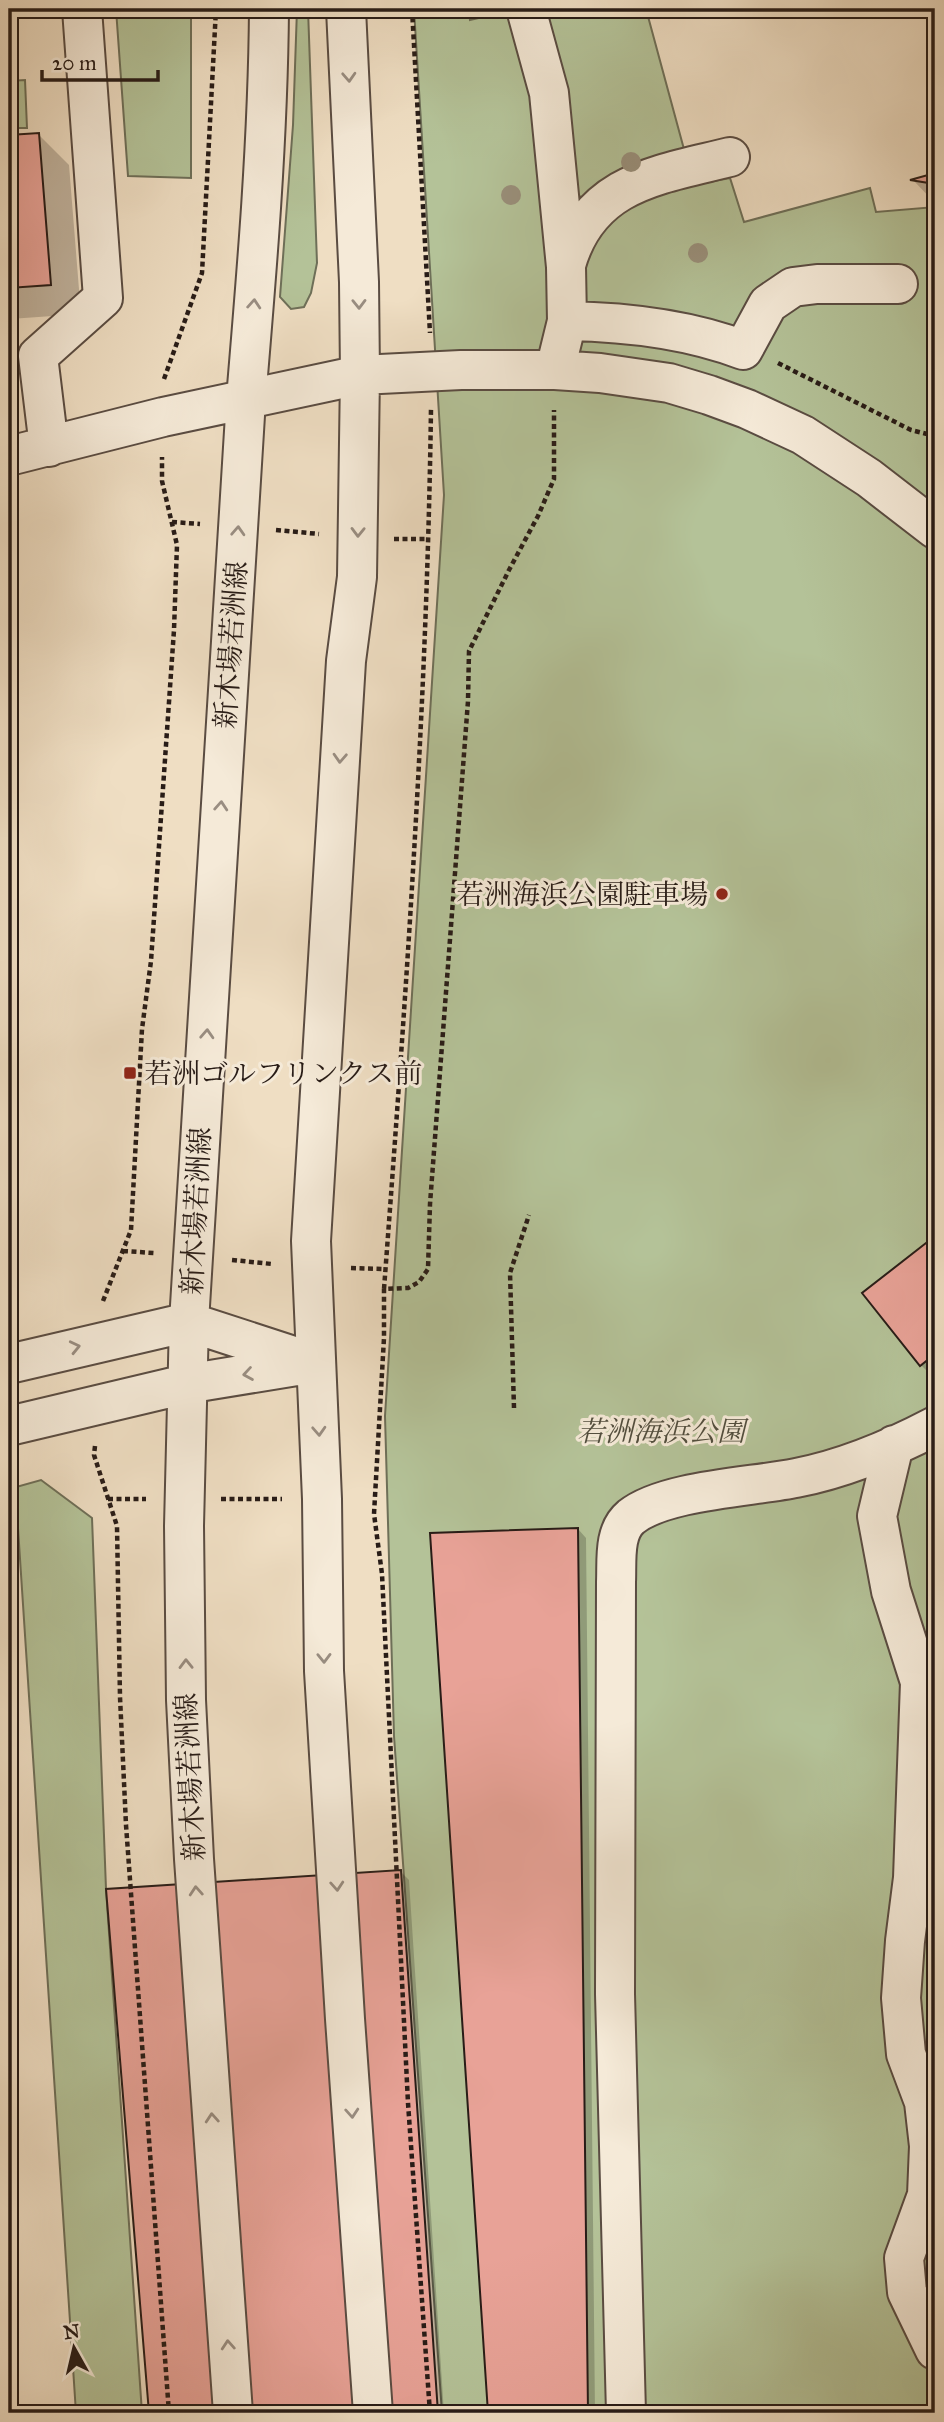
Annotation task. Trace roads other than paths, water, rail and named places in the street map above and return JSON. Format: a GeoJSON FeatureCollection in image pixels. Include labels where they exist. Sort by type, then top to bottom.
{"type":"FeatureCollection","features":[{"type":"Feature","properties":{"kind":"street"},"geometry":{"type":"LineString","coordinates":[[49,447],[38,356],[103,298],[82,9]]}},
{"type":"Feature","properties":{"kind":"street","name":"新木場若洲線"},"geometry":{"type":"LineString","coordinates":[[233,2413],[194,1859],[186,1700],[184,1500],[189,1322],[265,120],[269,9]]}},
{"type":"Feature","properties":{"kind":"street"},"geometry":{"type":"LineString","coordinates":[[346,9],[359,282],[358,577],[345,674],[311,1241],[322,1499],[324,1671],[373,2413]]}},
{"type":"Feature","properties":{"kind":"street"},"geometry":{"type":"LineString","coordinates":[[526,9],[550,101],[566,267],[567,321],[555,370]]}},
{"type":"Feature","properties":{"kind":"street"},"geometry":{"type":"LineString","coordinates":[[566,267],[575,240],[599,206],[612,196],[649,179],[730,157]]}},
{"type":"Feature","properties":{"kind":"street"},"geometry":{"type":"LineString","coordinates":[[567,321],[645,327],[697,337],[743,350],[768,304],[793,287],[817,284],[898,284]]}},
{"type":"Feature","properties":{"kind":"street"},"geometry":{"type":"LineString","coordinates":[[9,456],[163,417],[360,374],[555,370],[600,373],[669,383],[747,409],[803,435],[869,478],[932,528]]}},
{"type":"Feature","properties":{"kind":"street"},"geometry":{"type":"LineString","coordinates":[[9,1364],[189,1322],[315,1363]]}},
{"type":"Feature","properties":{"kind":"street"},"geometry":{"type":"LineString","coordinates":[[9,1426],[186,1384],[315,1363]]}},
{"type":"Feature","properties":{"kind":"street"},"geometry":{"type":"LineString","coordinates":[[626,2413],[615,1994],[618,1535],[631,1518],[661,1502],[697,1493],[798,1478],[847,1463],[935,1426]]}},
{"type":"Feature","properties":{"kind":"street"},"geometry":{"type":"LineString","coordinates":[[894,1445],[877,1516],[891,1591],[920,1682],[914,1878],[905,1941],[901,1997],[906,2054],[925,2102],[929,2146],[927,2195],[904,2258],[907,2291],[935,2350]]}},
{"type":"Feature","properties":{"kind":"place","name":"若洲海浜公園駐車場"},"geometry":{"type":"Point","coordinates":[722,894]}},
{"type":"Feature","properties":{"kind":"place","name":"若洲ゴルフリンクス前"},"geometry":{"type":"Point","coordinates":[130,1073]}},
{"type":"Feature","properties":{"kind":"park label","name":"若洲海浜公園"},"geometry":{"type":"Point","coordinates":[661,1431]}}]}
